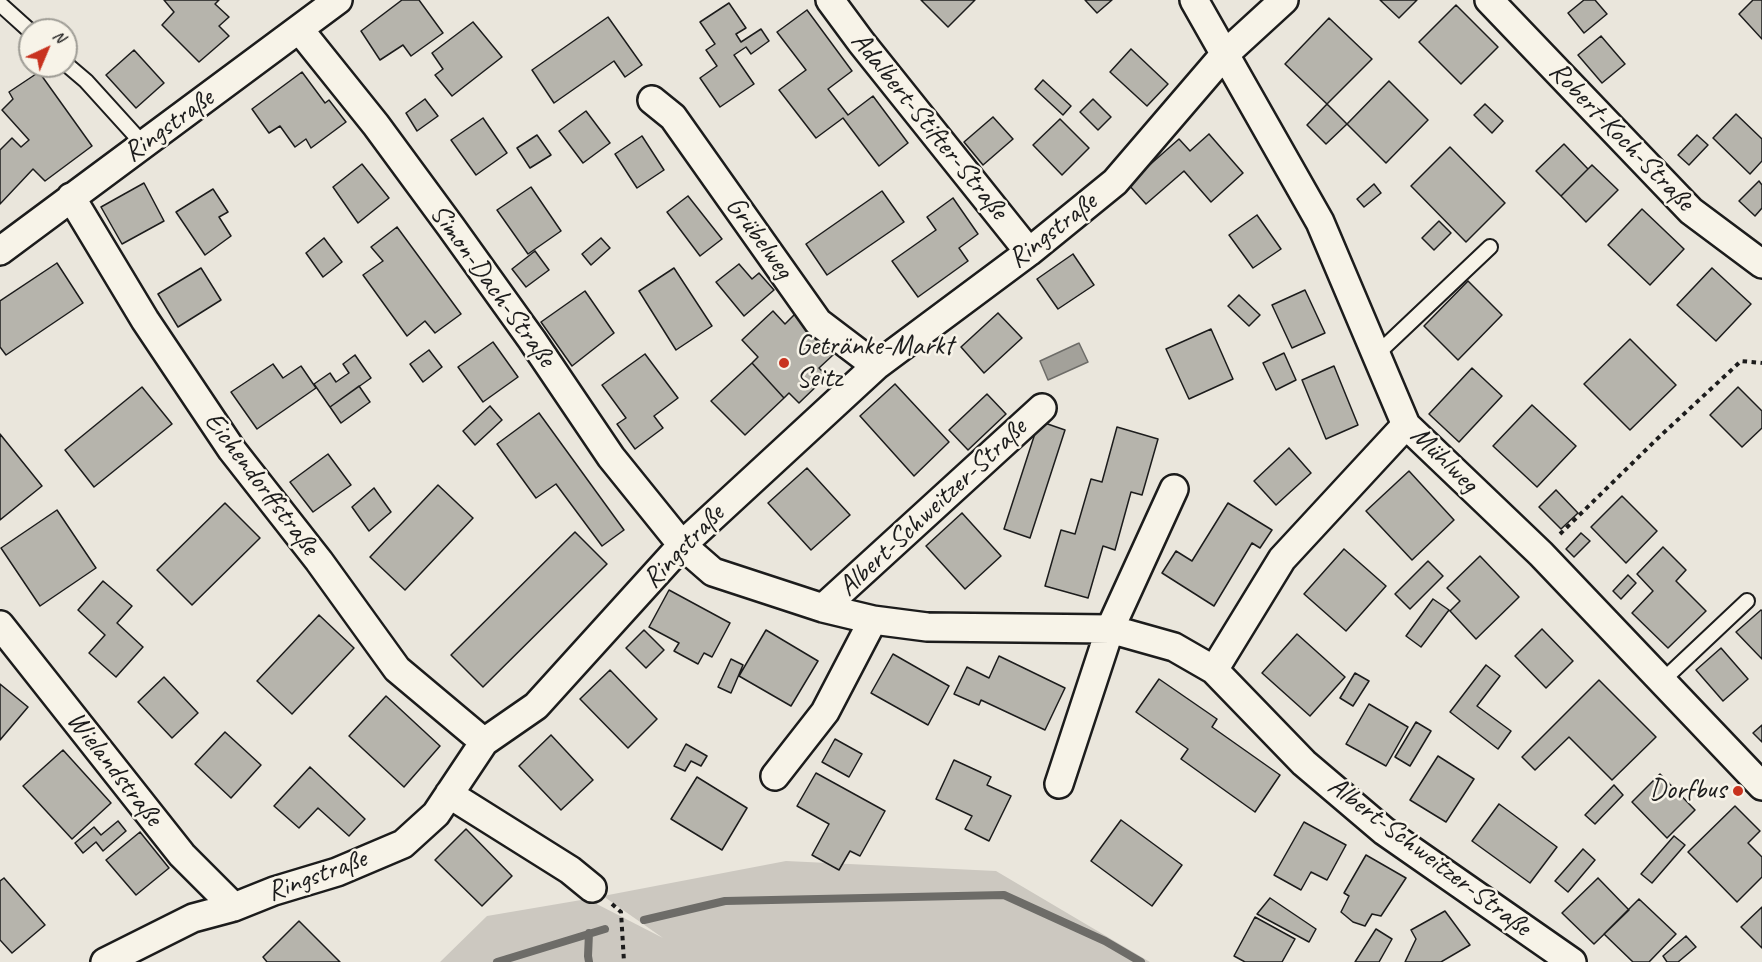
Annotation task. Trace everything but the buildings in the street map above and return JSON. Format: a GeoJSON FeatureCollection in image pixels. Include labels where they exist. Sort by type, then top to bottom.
{"type":"FeatureCollection","features":[{"type":"Feature","properties":{"kind":"street","name":"Ringstraße"},"geometry":{"type":"LineString","coordinates":[[0,251],[338,0]]}},
{"type":"Feature","properties":{"kind":"street","name":"Adalbert-Stifter-Straße"},"geometry":{"type":"LineString","coordinates":[[830,0],[1029,252]]}},
{"type":"Feature","properties":{"kind":"street","name":"Mühlweg"},"geometry":{"type":"LineString","coordinates":[[1194,0],[1320,222],[1406,425],[1540,554],[1762,786]]}},
{"type":"Feature","properties":{"kind":"street","name":"Ringstraße"},"geometry":{"type":"LineString","coordinates":[[105,962],[193,918],[234,907],[274,891],[337,872],[403,844],[436,814],[484,742],[536,706],[682,545],[876,366],[1029,252],[1115,182],[1224,55],[1284,0]]}},
{"type":"Feature","properties":{"kind":"street","name":"Robert-Koch-Straße"},"geometry":{"type":"LineString","coordinates":[[1489,0],[1691,211],[1762,264]]}},
{"type":"Feature","properties":{"kind":"street","name":"Simon-Dach-Straße"},"geometry":{"type":"LineString","coordinates":[[299,29],[376,126],[444,218],[532,340],[611,457],[682,545]]}},
{"type":"Feature","properties":{"kind":"street","name":"Grübelweg"},"geometry":{"type":"LineString","coordinates":[[652,100],[673,117],[818,322],[876,366]]}},
{"type":"Feature","properties":{"kind":"street","name":"Eichendorffstraße"},"geometry":{"type":"LineString","coordinates":[[71,197],[145,320],[232,450],[319,561],[397,669],[484,742]]}},
{"type":"Feature","properties":{"kind":"street","name":"Albert-Schweitzer-Straße"},"geometry":{"type":"LineString","coordinates":[[823,608],[1042,408]]}},
{"type":"Feature","properties":{"kind":"street"},"geometry":{"type":"LineString","coordinates":[[1214,670],[1282,559],[1406,425]]}},
{"type":"Feature","properties":{"kind":"street"},"geometry":{"type":"LineString","coordinates":[[1059,784],[1110,629],[1174,489]]}},
{"type":"Feature","properties":{"kind":"street","name":"Albert-Schweitzer-Straße"},"geometry":{"type":"LineString","coordinates":[[682,545],[712,572],[823,608],[873,620],[927,627],[1110,629],[1174,646],[1214,670],[1304,763],[1384,831],[1572,962]]}},
{"type":"Feature","properties":{"kind":"street","name":"Albert-Schweitzer-Straße"},"geometry":{"type":"LineString","coordinates":[[775,776],[825,712],[873,620]]}},
{"type":"Feature","properties":{"kind":"street","name":"Wielandstraße"},"geometry":{"type":"LineString","coordinates":[[0,625],[182,855],[234,907]]}},
{"type":"Feature","properties":{"kind":"street"},"geometry":{"type":"LineString","coordinates":[[449,794],[570,870],[592,888]]}},
{"type":"Feature","properties":{"kind":"lane"},"geometry":{"type":"LineString","coordinates":[[0,4],[18,20]]}},
{"type":"Feature","properties":{"kind":"lane"},"geometry":{"type":"LineString","coordinates":[[78,74],[144,145]]}},
{"type":"Feature","properties":{"kind":"lane"},"geometry":{"type":"LineString","coordinates":[[1377,354],[1490,247]]}},
{"type":"Feature","properties":{"kind":"lane"},"geometry":{"type":"LineString","coordinates":[[1661,682],[1747,601]]}},
{"type":"Feature","properties":{"kind":"path"},"geometry":{"type":"LineString","coordinates":[[1540,554],[1657,439],[1741,361],[1762,363]]}},
{"type":"Feature","properties":{"kind":"path"},"geometry":{"type":"LineString","coordinates":[[592,888],[621,912],[624,962]]}},
{"type":"Feature","properties":{"kind":"shaded area"},"geometry":{"type":"Polygon","coordinates":[[[1079,343],[1088,362],[1048,380],[1040,361],[1079,343]]]}},
{"type":"Feature","properties":{"kind":"shaded area"},"geometry":{"type":"Polygon","coordinates":[[[786,861],[996,871],[1150,962],[440,962],[487,916],[587,899],[663,938],[603,896],[786,861]]]}},
{"type":"Feature","properties":{"kind":"waterway"},"geometry":{"type":"LineString","coordinates":[[644,920],[725,901],[1004,895],[1105,941],[1141,962]]}},
{"type":"Feature","properties":{"kind":"waterway"},"geometry":{"type":"LineString","coordinates":[[497,962],[605,929]]}},
{"type":"Feature","properties":{"kind":"waterway"},"geometry":{"type":"LineString","coordinates":[[589,933],[589,962]]}},
{"type":"Feature","properties":{"kind":"place","name":"Getränke-Markt Seitz"},"geometry":{"type":"Point","coordinates":[784,363]}},
{"type":"Feature","properties":{"kind":"place","name":"Dorfbus"},"geometry":{"type":"Point","coordinates":[1738,791]}}]}
